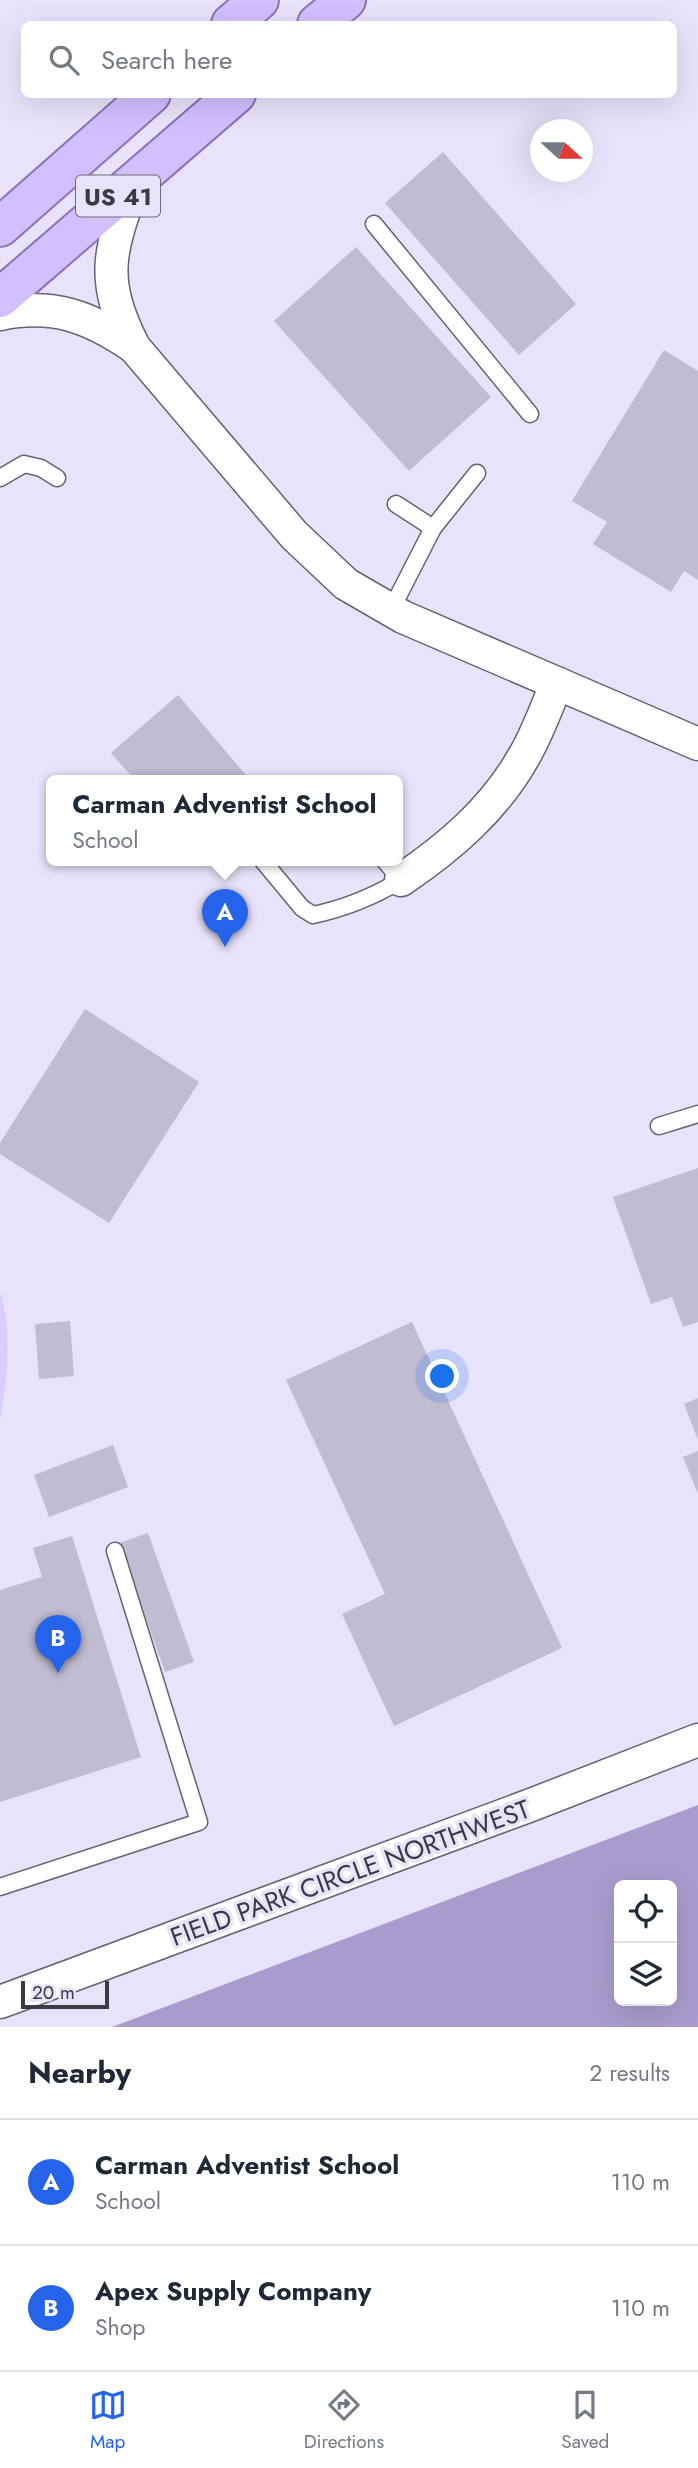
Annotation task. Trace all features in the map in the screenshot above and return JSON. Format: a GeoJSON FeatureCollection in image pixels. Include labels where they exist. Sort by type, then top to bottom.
{"type":"FeatureCollection","features":[{"type":"Feature","properties":{"kind":"main road"},"geometry":{"type":"LineString","coordinates":[[234,21],[259,0]]}},
{"type":"Feature","properties":{"kind":"main road"},"geometry":{"type":"LineString","coordinates":[[321,21],[346,0]]}},
{"type":"Feature","properties":{"kind":"main road","name":"US 41"},"geometry":{"type":"LineString","coordinates":[[0,227],[146,98]]}},
{"type":"Feature","properties":{"kind":"main road","name":"US 41"},"geometry":{"type":"LineString","coordinates":[[0,298],[231,98]]}},
{"type":"Feature","properties":{"kind":"street"},"geometry":{"type":"LineString","coordinates":[[135,181],[120,222],[111,261],[115,304],[134,347],[294,535],[346,583],[391,610],[698,744]]}},
{"type":"Feature","properties":{"kind":"street"},"geometry":{"type":"LineString","coordinates":[[0,314],[29,310],[64,312],[98,324],[134,347]]}},
{"type":"Feature","properties":{"kind":"street"},"geometry":{"type":"LineString","coordinates":[[393,871],[454,841],[490,805],[524,757],[556,683]]}},
{"type":"Feature","properties":{"kind":"street","name":"FIELD PARK CIRCLE NORTHWEST"},"geometry":{"type":"LineString","coordinates":[[0,2003],[698,1740]]}},
{"type":"Feature","properties":{"kind":"lane"},"geometry":{"type":"LineString","coordinates":[[374,224],[530,414]]}},
{"type":"Feature","properties":{"kind":"lane"},"geometry":{"type":"LineString","coordinates":[[0,478],[24,464],[41,468],[57,478]]}},
{"type":"Feature","properties":{"kind":"lane"},"geometry":{"type":"LineString","coordinates":[[391,610],[433,528],[477,472]]}},
{"type":"Feature","properties":{"kind":"lane"},"geometry":{"type":"LineString","coordinates":[[396,504],[433,528]]}},
{"type":"Feature","properties":{"kind":"lane"},"geometry":{"type":"LineString","coordinates":[[267,866],[302,908],[313,915],[342,909],[375,896],[393,871]]}},
{"type":"Feature","properties":{"kind":"lane"},"geometry":{"type":"LineString","coordinates":[[659,1126],[698,1114]]}},
{"type":"Feature","properties":{"kind":"lane"},"geometry":{"type":"LineString","coordinates":[[0,1887],[199,1822],[115,1551]]}},
{"type":"Feature","properties":{"kind":"shaded area"},"geometry":{"type":"Polygon","coordinates":[[[0,1292],[8,1339],[7,1373],[0,1421],[0,1292]]]}},
{"type":"Feature","properties":{"kind":"shaded area"},"geometry":{"type":"Polygon","coordinates":[[[698,1805],[698,2027],[112,2027],[698,1805]]]}},
{"type":"Feature","properties":{"kind":"building"},"geometry":{"type":"Polygon","coordinates":[[[443,152],[576,304],[519,355],[385,203],[443,152]]]}},
{"type":"Feature","properties":{"kind":"building"},"geometry":{"type":"Polygon","coordinates":[[[356,247],[491,397],[409,471],[274,321],[356,247]]]}},
{"type":"Feature","properties":{"kind":"building"},"geometry":{"type":"Polygon","coordinates":[[[664,350],[698,371],[698,580],[684,571],[671,592],[593,544],[607,522],[572,501],[664,350]]]}},
{"type":"Feature","properties":{"kind":"building"},"geometry":{"type":"Polygon","coordinates":[[[178,695],[246,775],[131,775],[111,753],[178,695]]]}},
{"type":"Feature","properties":{"kind":"building"},"geometry":{"type":"Polygon","coordinates":[[[85,1009],[199,1082],[109,1223],[0,1154],[0,1143],[85,1009]]]}},
{"type":"Feature","properties":{"kind":"building"},"geometry":{"type":"Polygon","coordinates":[[[698,1168],[698,1322],[683,1327],[672,1297],[651,1304],[613,1197],[698,1168]]]}},
{"type":"Feature","properties":{"kind":"building"},"geometry":{"type":"Polygon","coordinates":[[[70,1321],[74,1376],[39,1379],[35,1324],[70,1321]]]}},
{"type":"Feature","properties":{"kind":"building"},"geometry":{"type":"Polygon","coordinates":[[[412,1322],[562,1648],[394,1726],[342,1614],[385,1594],[286,1380],[412,1322]]]}},
{"type":"Feature","properties":{"kind":"building"},"geometry":{"type":"Polygon","coordinates":[[[698,1398],[698,1440],[684,1404],[698,1398]]]}},
{"type":"Feature","properties":{"kind":"building"},"geometry":{"type":"Polygon","coordinates":[[[113,1445],[128,1487],[49,1517],[34,1475],[113,1445]]]}},
{"type":"Feature","properties":{"kind":"building"},"geometry":{"type":"Polygon","coordinates":[[[698,1451],[698,1494],[683,1457],[698,1451]]]}},
{"type":"Feature","properties":{"kind":"building"},"geometry":{"type":"Polygon","coordinates":[[[148,1533],[194,1662],[165,1672],[119,1543],[148,1533]]]}},
{"type":"Feature","properties":{"kind":"building"},"geometry":{"type":"Polygon","coordinates":[[[72,1536],[141,1757],[0,1802],[0,1590],[42,1577],[33,1548],[72,1536]]]}},
{"type":"Feature","properties":{"kind":"place","name":"Carman Adventist School"},"geometry":{"type":"Point","coordinates":[225,947]}},
{"type":"Feature","properties":{"kind":"place","name":"Apex Supply Company"},"geometry":{"type":"Point","coordinates":[58,1673]}}]}
